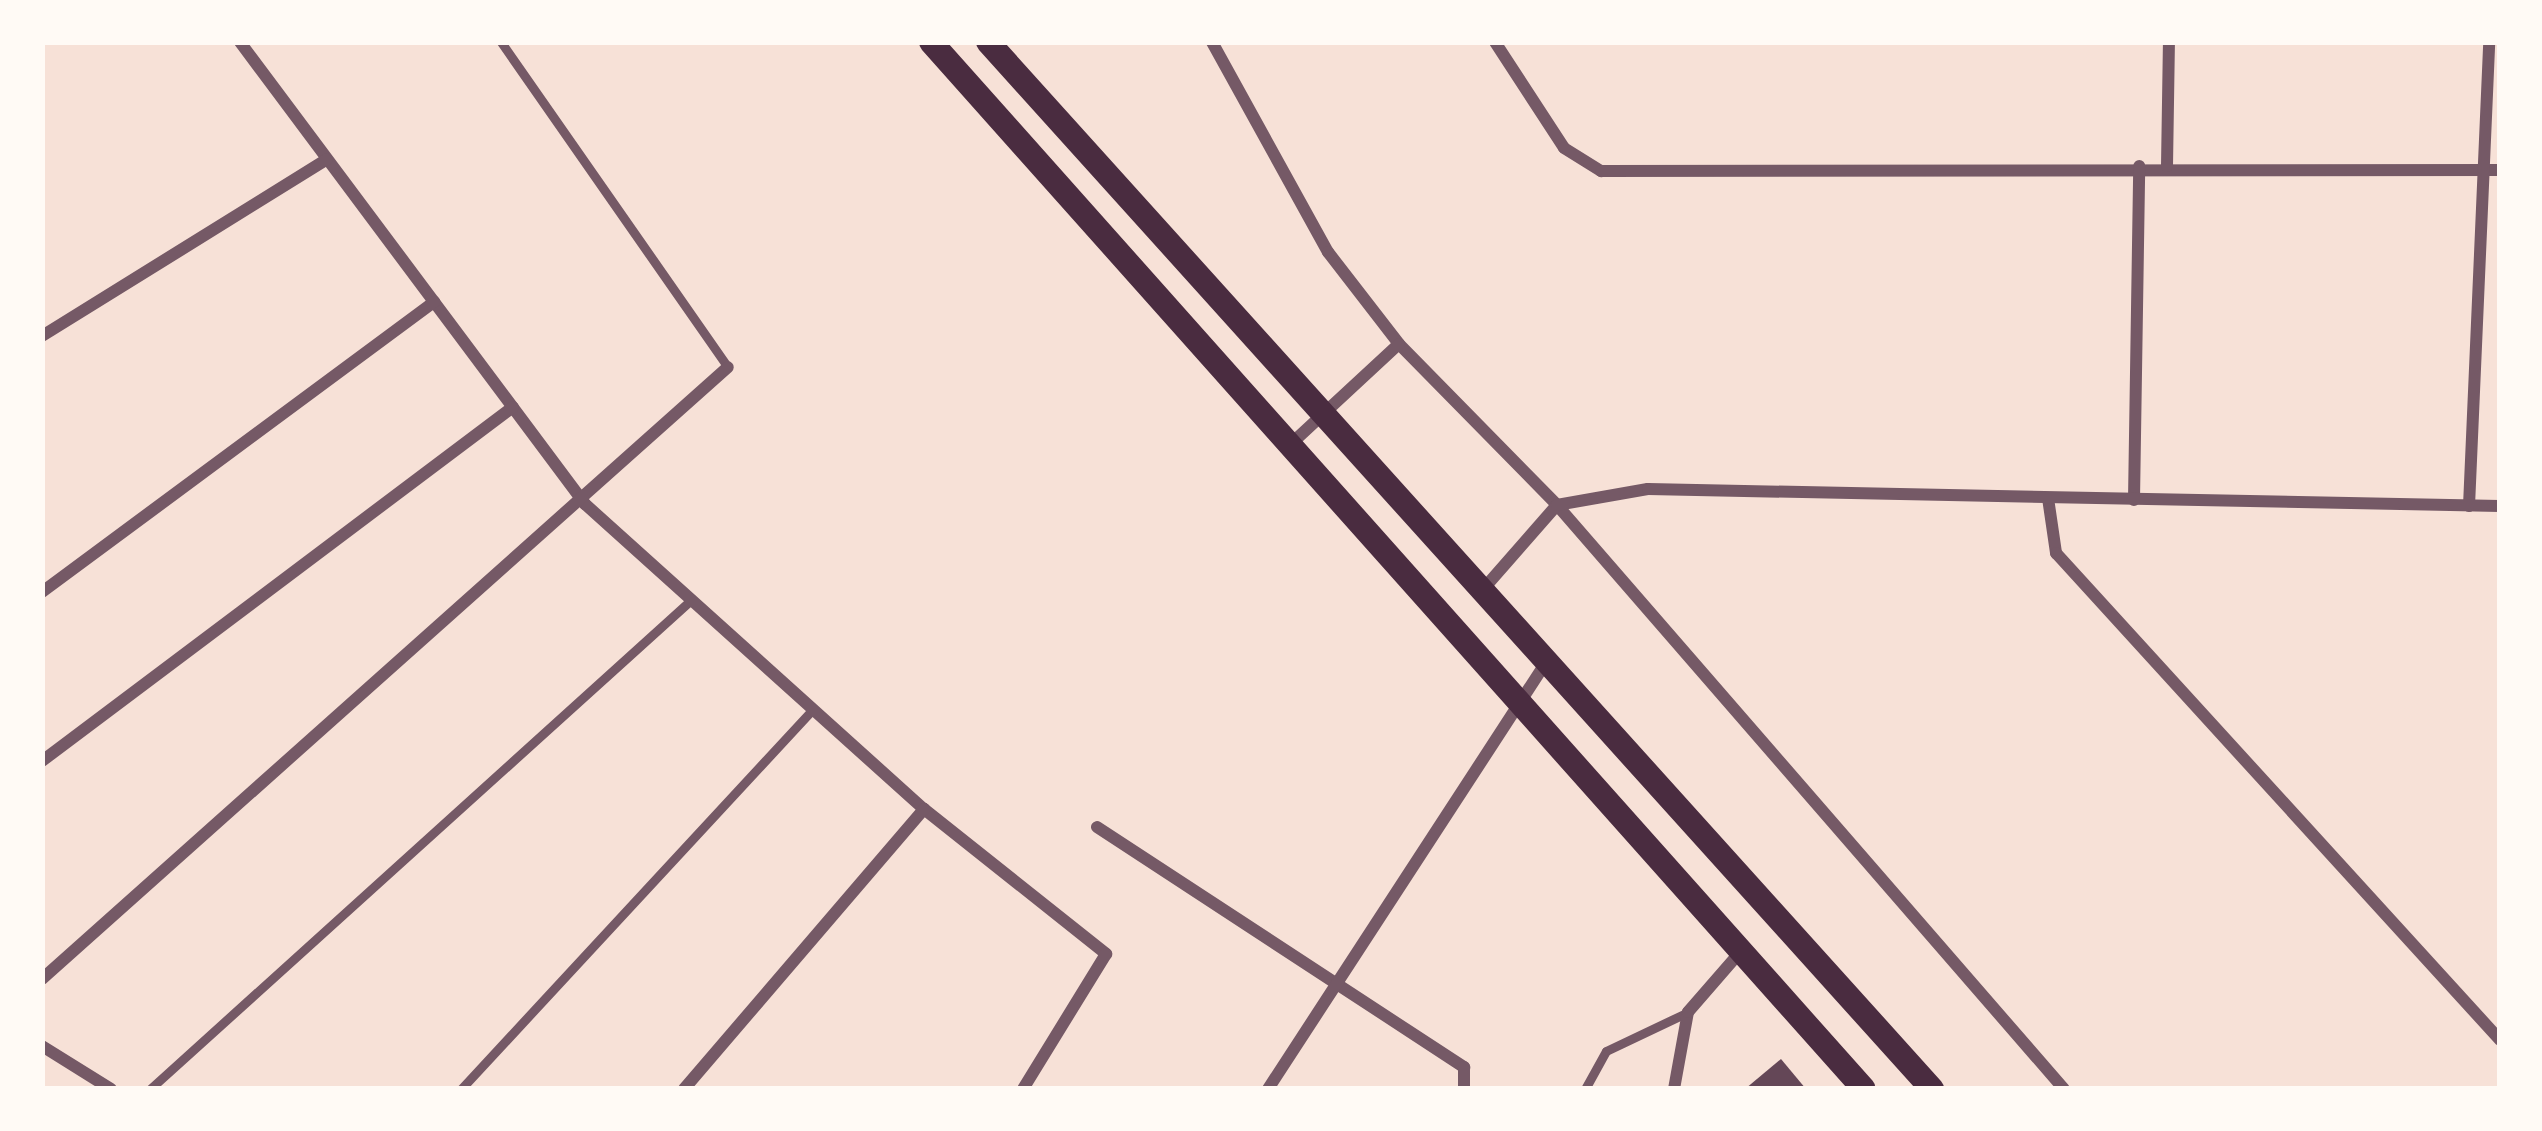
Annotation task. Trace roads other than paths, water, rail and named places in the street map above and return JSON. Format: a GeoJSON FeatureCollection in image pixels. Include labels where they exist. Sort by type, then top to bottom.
{"type":"FeatureCollection","features":[{"type":"Feature","properties":{"kind":"main road"},"geometry":{"type":"LineString","coordinates":[[931,42],[1293,442],[1864,1089]]}},
{"type":"Feature","properties":{"kind":"main road"},"geometry":{"type":"LineString","coordinates":[[988,42],[1478,595],[1932,1089]]}},
{"type":"Feature","properties":{"kind":"street"},"geometry":{"type":"LineString","coordinates":[[240,42],[584,504],[924,809],[1106,954],[1022,1089]]}},
{"type":"Feature","properties":{"kind":"street"},"geometry":{"type":"LineString","coordinates":[[1212,42],[1328,252],[1399,344],[1557,505],[2065,1089]]}},
{"type":"Feature","properties":{"kind":"street"},"geometry":{"type":"LineString","coordinates":[[1495,42],[1564,148],[1601,171],[2139,166],[2500,170]]}},
{"type":"Feature","properties":{"kind":"street"},"geometry":{"type":"LineString","coordinates":[[2167,166],[2169,42]]}},
{"type":"Feature","properties":{"kind":"street"},"geometry":{"type":"LineString","coordinates":[[2469,506],[2489,42]]}},
{"type":"Feature","properties":{"kind":"street"},"geometry":{"type":"LineString","coordinates":[[42,336],[327,159]]}},
{"type":"Feature","properties":{"kind":"street"},"geometry":{"type":"LineString","coordinates":[[2134,500],[2139,166]]}},
{"type":"Feature","properties":{"kind":"street"},"geometry":{"type":"LineString","coordinates":[[42,592],[434,302]]}},
{"type":"Feature","properties":{"kind":"street"},"geometry":{"type":"LineString","coordinates":[[1293,442],[1399,344]]}},
{"type":"Feature","properties":{"kind":"street"},"geometry":{"type":"LineString","coordinates":[[42,979],[584,504],[728,367]]}},
{"type":"Feature","properties":{"kind":"street"},"geometry":{"type":"LineString","coordinates":[[42,761],[513,407]]}},
{"type":"Feature","properties":{"kind":"street"},"geometry":{"type":"LineString","coordinates":[[1478,595],[1557,505],[1648,489],[2500,506]]}},
{"type":"Feature","properties":{"kind":"street"},"geometry":{"type":"LineString","coordinates":[[2048,498],[2056,553],[2500,1040]]}},
{"type":"Feature","properties":{"kind":"street"},"geometry":{"type":"LineString","coordinates":[[1268,1089],[1516,694],[1543,667]]}},
{"type":"Feature","properties":{"kind":"street"},"geometry":{"type":"LineString","coordinates":[[684,1089],[924,809]]}},
{"type":"Feature","properties":{"kind":"street"},"geometry":{"type":"LineString","coordinates":[[1096,827],[1463,1067],[1464,1089]]}},
{"type":"Feature","properties":{"kind":"street"},"geometry":{"type":"LineString","coordinates":[[1674,1089],[1688,1012],[1742,950]]}},
{"type":"Feature","properties":{"kind":"street"},"geometry":{"type":"LineString","coordinates":[[42,1046],[111,1089]]}},
{"type":"Feature","properties":{"kind":"lane"},"geometry":{"type":"LineString","coordinates":[[501,42],[728,367]]}},
{"type":"Feature","properties":{"kind":"lane"},"geometry":{"type":"LineString","coordinates":[[150,1089],[691,600]]}},
{"type":"Feature","properties":{"kind":"lane"},"geometry":{"type":"LineString","coordinates":[[461,1089],[813,709]]}},
{"type":"Feature","properties":{"kind":"lane"},"geometry":{"type":"LineString","coordinates":[[1585,1089],[1606,1051],[1688,1012]]}}]}
